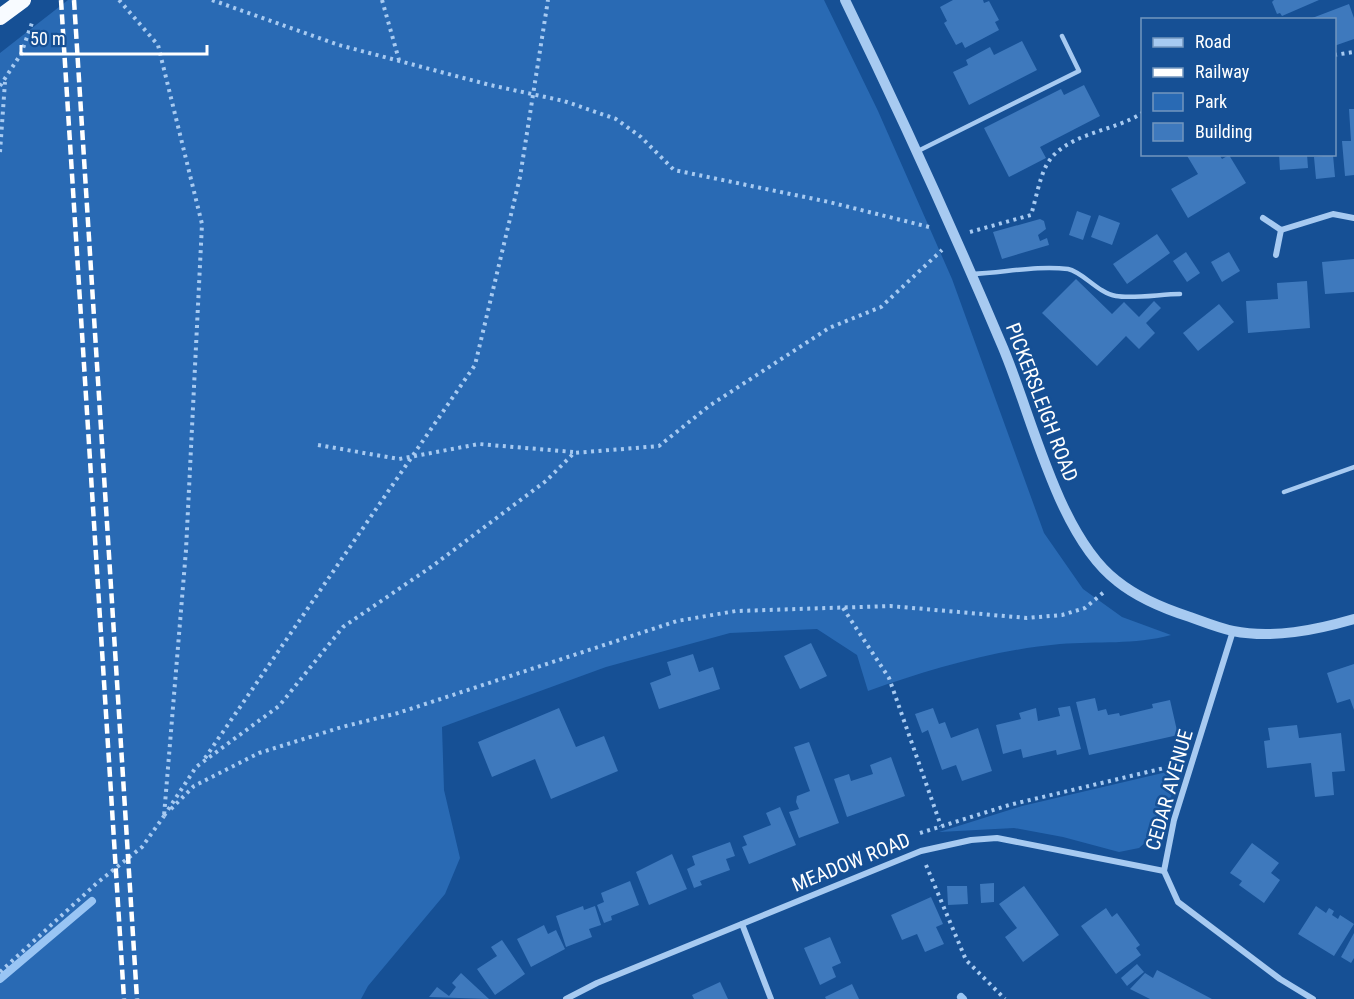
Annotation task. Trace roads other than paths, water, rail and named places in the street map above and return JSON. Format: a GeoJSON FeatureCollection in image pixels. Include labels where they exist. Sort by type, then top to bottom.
{"type":"FeatureCollection","features":[{"type":"Feature","properties":{"kind":"highway"},"geometry":{"type":"LineString","coordinates":[[0,17],[29,5]]}},
{"type":"Feature","properties":{"kind":"street","name":"PICKERSLEIGH ROAD"},"geometry":{"type":"LineString","coordinates":[[845,0],[918,151],[972,274],[1010,363],[1057,494],[1090,552],[1117,581],[1165,609],[1233,631],[1276,634],[1327,627],[1354,619]]}},
{"type":"Feature","properties":{"kind":"street"},"geometry":{"type":"LineString","coordinates":[[1281,230],[1333,214],[1354,218]]}},
{"type":"Feature","properties":{"kind":"street"},"geometry":{"type":"LineString","coordinates":[[1263,218],[1281,230]]}},
{"type":"Feature","properties":{"kind":"street"},"geometry":{"type":"LineString","coordinates":[[1276,255],[1281,230]]}},
{"type":"Feature","properties":{"kind":"street","name":"CEDAR AVENUE"},"geometry":{"type":"LineString","coordinates":[[1233,631],[1174,820],[1164,871],[1178,902],[1281,979],[1313,999]]}},
{"type":"Feature","properties":{"kind":"street","name":"MEADOW ROAD"},"geometry":{"type":"LineString","coordinates":[[566,999],[597,983],[921,851],[971,840],[997,838],[1164,871]]}},
{"type":"Feature","properties":{"kind":"street"},"geometry":{"type":"LineString","coordinates":[[742,924],[771,999]]}},
{"type":"Feature","properties":{"kind":"lane"},"geometry":{"type":"LineString","coordinates":[[918,151],[1079,71],[1062,36]]}},
{"type":"Feature","properties":{"kind":"lane"},"geometry":{"type":"LineString","coordinates":[[972,274],[1006,273],[1042,268],[1071,270],[1096,288],[1116,296],[1180,294]]}},
{"type":"Feature","properties":{"kind":"lane"},"geometry":{"type":"LineString","coordinates":[[1284,492],[1354,467]]}},
{"type":"Feature","properties":{"kind":"waterway"},"geometry":{"type":"LineString","coordinates":[[0,979],[92,901]]}},
{"type":"Feature","properties":{"kind":"railway"},"geometry":{"type":"LineString","coordinates":[[61,0],[124,999]]}},
{"type":"Feature","properties":{"kind":"railway"},"geometry":{"type":"LineString","coordinates":[[74,0],[137,999]]}}]}
